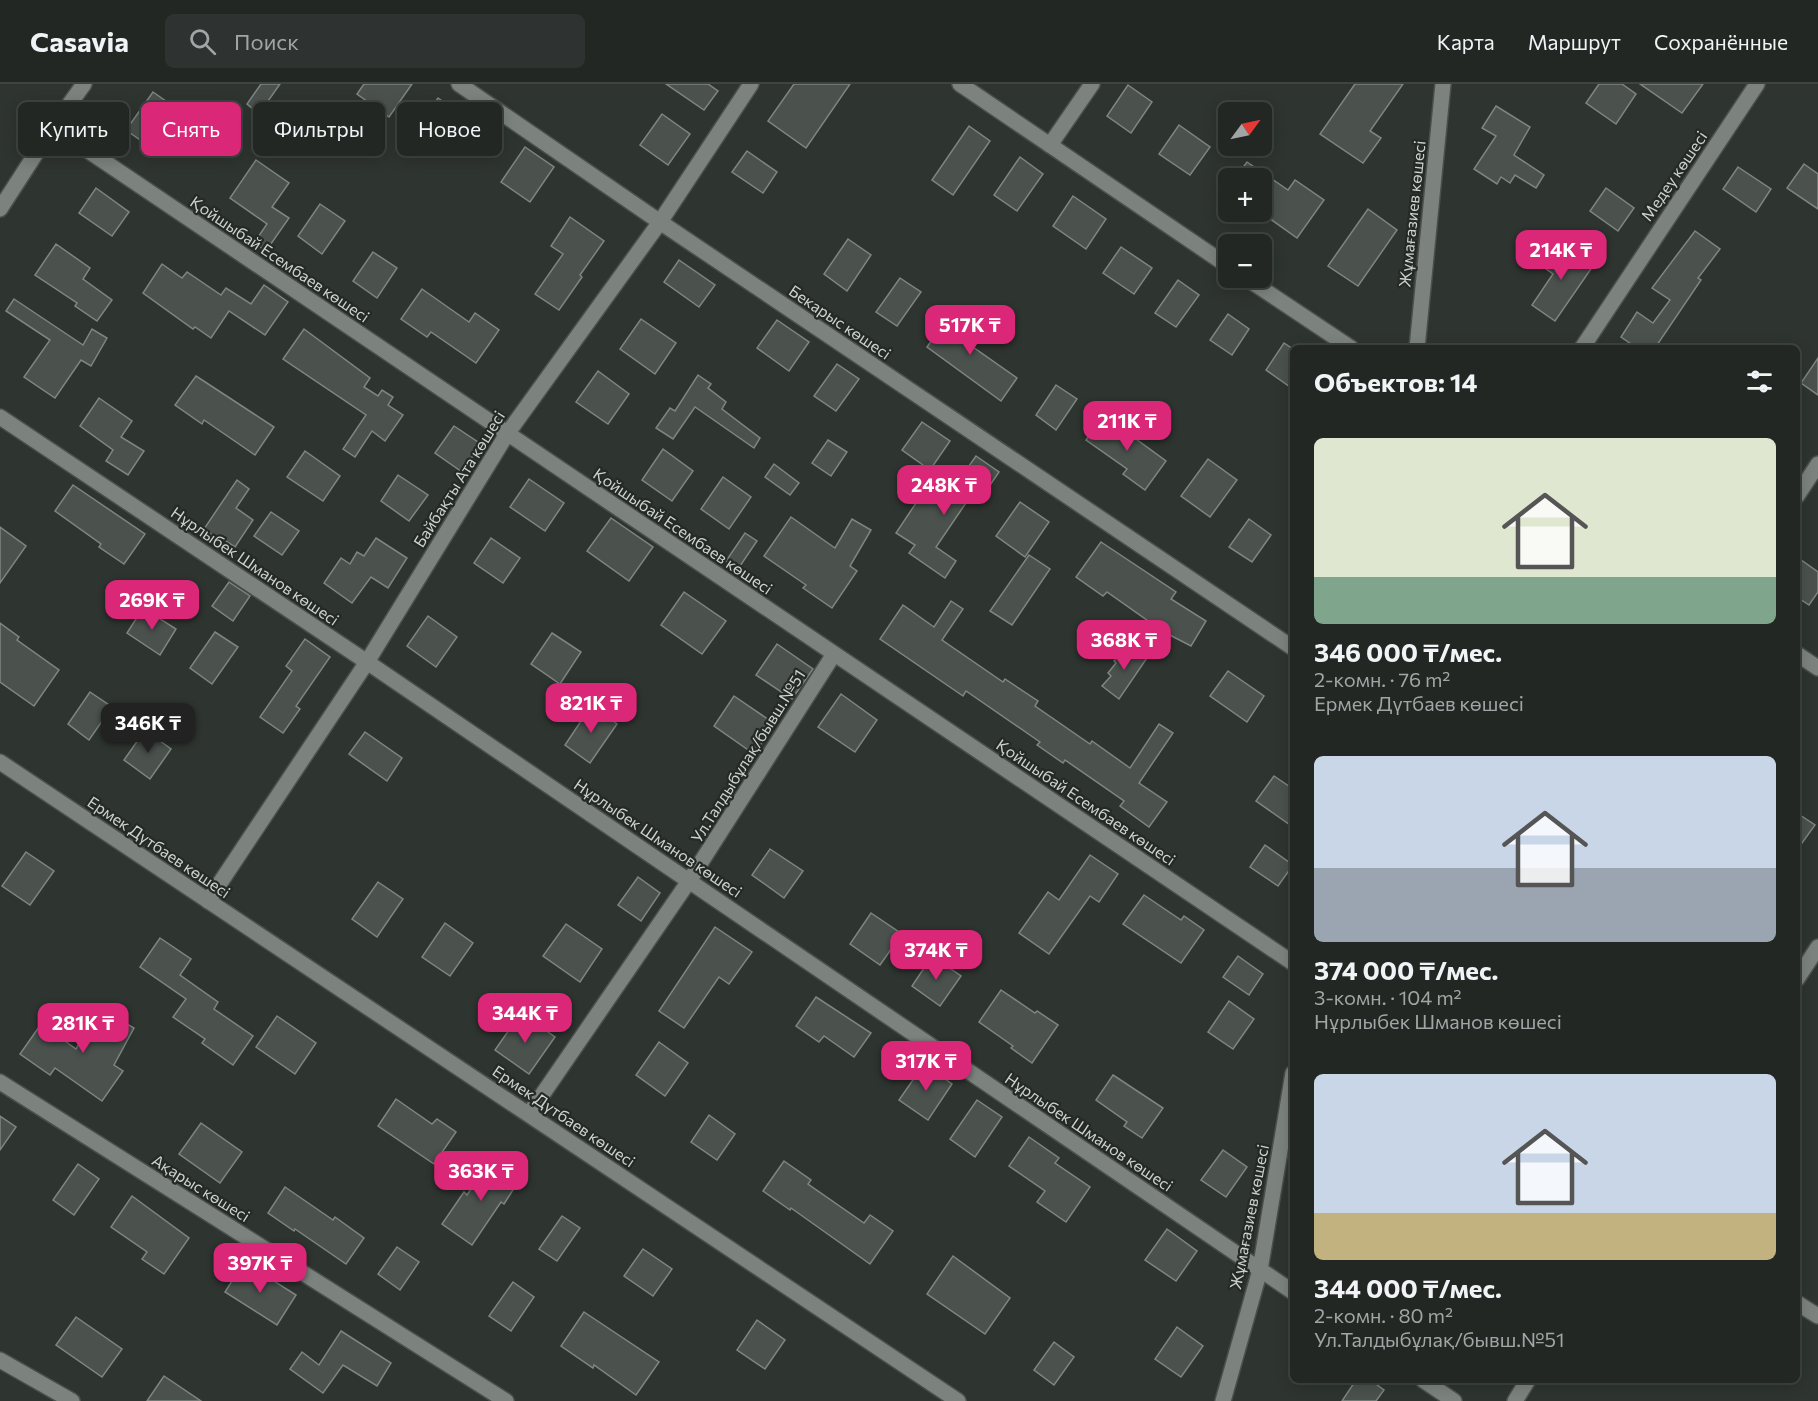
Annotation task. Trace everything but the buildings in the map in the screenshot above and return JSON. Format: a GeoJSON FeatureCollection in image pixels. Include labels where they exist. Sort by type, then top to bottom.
{"type":"FeatureCollection","features":[{"type":"Feature","properties":{"kind":"street"},"geometry":{"type":"LineString","coordinates":[[71,102],[84,84]]}},
{"type":"Feature","properties":{"kind":"street","name":"Бекарыс көшесі"},"geometry":{"type":"LineString","coordinates":[[459,84],[1290,646]]}},
{"type":"Feature","properties":{"kind":"street","name":"Байбақты Ата көшесі"},"geometry":{"type":"LineString","coordinates":[[208,901],[367,662],[507,434],[660,222],[752,84]]}},
{"type":"Feature","properties":{"kind":"street"},"geometry":{"type":"LineString","coordinates":[[960,84],[1218,259]]}},
{"type":"Feature","properties":{"kind":"street"},"geometry":{"type":"LineString","coordinates":[[1050,146],[1092,84]]}},
{"type":"Feature","properties":{"kind":"street","name":"Жұмағазиев көшесі"},"geometry":{"type":"LineString","coordinates":[[1418,345],[1443,84]]}},
{"type":"Feature","properties":{"kind":"street","name":"Медеу көшесі"},"geometry":{"type":"LineString","coordinates":[[1584,345],[1757,84]]}},
{"type":"Feature","properties":{"kind":"street"},"geometry":{"type":"LineString","coordinates":[[0,209],[34,156]]}},
{"type":"Feature","properties":{"kind":"street","name":"Қойшыбай Есембаев көшесі"},"geometry":{"type":"LineString","coordinates":[[96,156],[1290,961]]}},
{"type":"Feature","properties":{"kind":"street"},"geometry":{"type":"LineString","coordinates":[[1261,288],[1346,345]]}},
{"type":"Feature","properties":{"kind":"street","name":"Нұрлыбек Шманов көшесі"},"geometry":{"type":"LineString","coordinates":[[0,417],[367,662],[1290,1291]]}},
{"type":"Feature","properties":{"kind":"street"},"geometry":{"type":"LineString","coordinates":[[1800,491],[1818,464]]}},
{"type":"Feature","properties":{"kind":"street","name":"Ул.Талдыбұлақ/бывш.№51"},"geometry":{"type":"LineString","coordinates":[[529,1114],[689,881],[834,654]]}},
{"type":"Feature","properties":{"kind":"street"},"geometry":{"type":"LineString","coordinates":[[1800,656],[1818,668]]}},
{"type":"Feature","properties":{"kind":"street","name":"Ермек Дүтбаев көшесi"},"geometry":{"type":"LineString","coordinates":[[0,762],[958,1401]]}},
{"type":"Feature","properties":{"kind":"street"},"geometry":{"type":"LineString","coordinates":[[1800,974],[1818,947]]}},
{"type":"Feature","properties":{"kind":"street","name":"Ақарыс көшесi"},"geometry":{"type":"LineString","coordinates":[[0,1082],[506,1401]]}},
{"type":"Feature","properties":{"kind":"street","name":"Жұмағазиев көшесі"},"geometry":{"type":"LineString","coordinates":[[1223,1401],[1260,1270],[1290,1091]]}},
{"type":"Feature","properties":{"kind":"street"},"geometry":{"type":"LineString","coordinates":[[1800,1305],[1818,1316]]}},
{"type":"Feature","properties":{"kind":"street"},"geometry":{"type":"LineString","coordinates":[[0,1360],[72,1401]]}},
{"type":"Feature","properties":{"kind":"street"},"geometry":{"type":"LineString","coordinates":[[1427,1383],[1454,1401]]}},
{"type":"Feature","properties":{"kind":"street"},"geometry":{"type":"LineString","coordinates":[[1515,1401],[1526,1383]]}}]}
